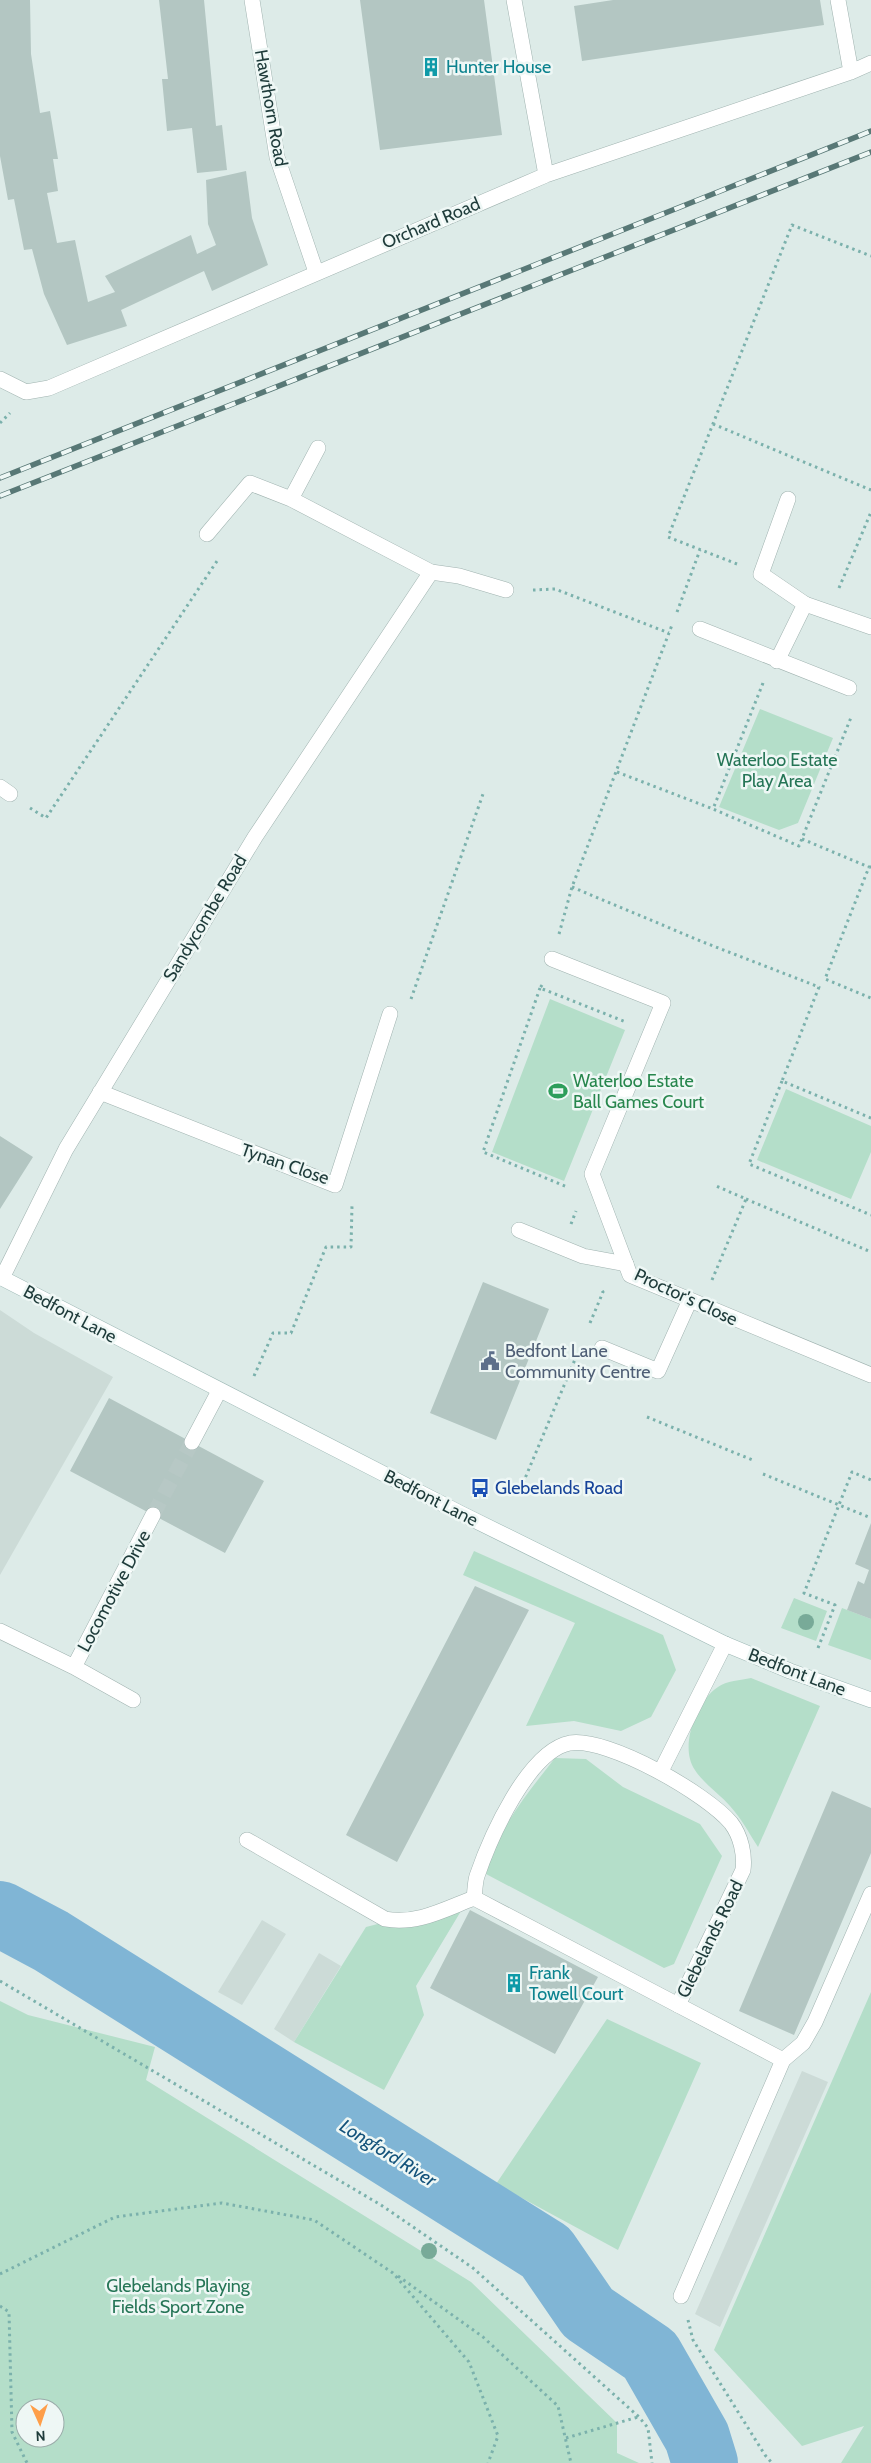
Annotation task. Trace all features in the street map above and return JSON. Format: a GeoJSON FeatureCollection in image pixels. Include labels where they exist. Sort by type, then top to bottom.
{"type":"FeatureCollection","features":[{"type":"Feature","properties":{"kind":"street","name":"Hawthorn Road"},"geometry":{"type":"LineString","coordinates":[[252,0],[277,157],[316,272]]}},
{"type":"Feature","properties":{"kind":"street"},"geometry":{"type":"LineString","coordinates":[[514,0],[546,175]]}},
{"type":"Feature","properties":{"kind":"street"},"geometry":{"type":"LineString","coordinates":[[838,0],[851,72]]}},
{"type":"Feature","properties":{"kind":"street","name":"Orchard Road"},"geometry":{"type":"LineString","coordinates":[[0,379],[26,392],[49,388],[546,175],[851,72],[871,63]]}},
{"type":"Feature","properties":{"kind":"street"},"geometry":{"type":"LineString","coordinates":[[291,499],[318,448]]}},
{"type":"Feature","properties":{"kind":"street"},"geometry":{"type":"LineString","coordinates":[[207,534],[250,483],[291,499],[431,572],[459,576],[506,590]]}},
{"type":"Feature","properties":{"kind":"street"},"geometry":{"type":"LineString","coordinates":[[788,499],[761,574],[805,604],[871,627]]}},
{"type":"Feature","properties":{"kind":"street","name":"Sandycombe Road"},"geometry":{"type":"LineString","coordinates":[[1,1277],[66,1148],[255,837],[431,572]]}},
{"type":"Feature","properties":{"kind":"street"},"geometry":{"type":"LineString","coordinates":[[777,661],[805,604]]}},
{"type":"Feature","properties":{"kind":"street"},"geometry":{"type":"LineString","coordinates":[[700,629],[849,688]]}},
{"type":"Feature","properties":{"kind":"street","name":"Proctor's Close"},"geometry":{"type":"LineString","coordinates":[[552,959],[663,1003],[592,1174],[630,1275],[695,1304],[871,1375]]}},
{"type":"Feature","properties":{"kind":"street","name":"Tynan Close"},"geometry":{"type":"LineString","coordinates":[[100,1092],[334,1185],[390,1014]]}},
{"type":"Feature","properties":{"kind":"street"},"geometry":{"type":"LineString","coordinates":[[519,1230],[583,1256],[626,1264]]}},
{"type":"Feature","properties":{"kind":"street","name":"Bedfont Lane"},"geometry":{"type":"LineString","coordinates":[[1,1277],[219,1391],[725,1644],[790,1671],[871,1700]]}},
{"type":"Feature","properties":{"kind":"street"},"geometry":{"type":"LineString","coordinates":[[602,1348],[658,1371],[695,1304]]}},
{"type":"Feature","properties":{"kind":"street"},"geometry":{"type":"LineString","coordinates":[[192,1442],[219,1391]]}},
{"type":"Feature","properties":{"kind":"street","name":"Locomotive Drive"},"geometry":{"type":"LineString","coordinates":[[74,1667],[154,1515]]}},
{"type":"Feature","properties":{"kind":"street","name":"Locomotive Drive"},"geometry":{"type":"LineString","coordinates":[[0,1631],[74,1667],[133,1700]]}},
{"type":"Feature","properties":{"kind":"street"},"geometry":{"type":"LineString","coordinates":[[661,1771],[725,1644]]}},
{"type":"Feature","properties":{"kind":"street","name":"Glebelands Road"},"geometry":{"type":"LineString","coordinates":[[571,1743],[587,1743],[661,1771],[714,1806],[732,1825],[744,1858],[743,1870],[678,2004],[474,1898],[476,1877],[510,1802],[542,1757],[554,1749],[571,1743]]}},
{"type":"Feature","properties":{"kind":"street"},"geometry":{"type":"LineString","coordinates":[[247,1840],[385,1919],[397,1921],[418,1920],[474,1898]]}},
{"type":"Feature","properties":{"kind":"street"},"geometry":{"type":"LineString","coordinates":[[681,2296],[783,2060],[803,2043],[815,2022],[871,1894]]}},
{"type":"Feature","properties":{"kind":"street"},"geometry":{"type":"LineString","coordinates":[[678,2004],[783,2060]]}},
{"type":"Feature","properties":{"kind":"path"},"geometry":{"type":"LineString","coordinates":[[761,574],[668,537],[792,225],[871,256]]}},
{"type":"Feature","properties":{"kind":"path"},"geometry":{"type":"LineString","coordinates":[[0,423],[7,417]]}},
{"type":"Feature","properties":{"kind":"path"},"geometry":{"type":"LineString","coordinates":[[713,424],[871,490]]}},
{"type":"Feature","properties":{"kind":"path"},"geometry":{"type":"LineString","coordinates":[[839,588],[871,512]]}},
{"type":"Feature","properties":{"kind":"path"},"geometry":{"type":"LineString","coordinates":[[676,615],[700,550]]}},
{"type":"Feature","properties":{"kind":"path"},"geometry":{"type":"LineString","coordinates":[[46,818],[220,556]]}},
{"type":"Feature","properties":{"kind":"path"},"geometry":{"type":"LineString","coordinates":[[506,590],[555,589],[670,633]]}},
{"type":"Feature","properties":{"kind":"path"},"geometry":{"type":"LineString","coordinates":[[552,959],[572,887],[673,624]]}},
{"type":"Feature","properties":{"kind":"path"},"geometry":{"type":"LineString","coordinates":[[713,809],[763,683]]}},
{"type":"Feature","properties":{"kind":"path"},"geometry":{"type":"LineString","coordinates":[[617,772],[713,809],[799,846],[853,712]]}},
{"type":"Feature","properties":{"kind":"path"},"geometry":{"type":"LineString","coordinates":[[390,1014],[404,1019],[483,794]]}},
{"type":"Feature","properties":{"kind":"path"},"geometry":{"type":"LineString","coordinates":[[802,839],[870,867],[825,979],[871,998]]}},
{"type":"Feature","properties":{"kind":"path"},"geometry":{"type":"LineString","coordinates":[[572,887],[702,942],[819,987],[749,1164],[871,1215]]}},
{"type":"Feature","properties":{"kind":"path"},"geometry":{"type":"LineString","coordinates":[[540,988],[483,1152],[567,1187]]}},
{"type":"Feature","properties":{"kind":"path"},"geometry":{"type":"LineString","coordinates":[[782,1081],[871,1118]]}},
{"type":"Feature","properties":{"kind":"path"},"geometry":{"type":"LineString","coordinates":[[714,1185],[871,1252]]}},
{"type":"Feature","properties":{"kind":"path"},"geometry":{"type":"LineString","coordinates":[[695,1304],[746,1199]]}},
{"type":"Feature","properties":{"kind":"path"},"geometry":{"type":"LineString","coordinates":[[254,1376],[273,1333],[291,1334],[326,1247]]}},
{"type":"Feature","properties":{"kind":"path"},"geometry":{"type":"LineString","coordinates":[[590,1324],[603,1292]]}},
{"type":"Feature","properties":{"kind":"path"},"geometry":{"type":"LineString","coordinates":[[518,1495],[579,1350]]}},
{"type":"Feature","properties":{"kind":"path"},"geometry":{"type":"LineString","coordinates":[[647,1417],[755,1461]]}},
{"type":"Feature","properties":{"kind":"path"},"geometry":{"type":"LineString","coordinates":[[818,1648],[835,1605],[804,1593],[852,1472],[871,1480]]}},
{"type":"Feature","properties":{"kind":"path"},"geometry":{"type":"LineString","coordinates":[[763,1474],[871,1518]]}},
{"type":"Feature","properties":{"kind":"path"},"geometry":{"type":"LineString","coordinates":[[0,1981],[381,2205],[473,2268],[639,2417],[648,2428],[652,2463]]}},
{"type":"Feature","properties":{"kind":"path"},"geometry":{"type":"LineString","coordinates":[[0,2274],[115,2217],[222,2203],[314,2220],[483,2337],[558,2406],[571,2463]]}},
{"type":"Feature","properties":{"kind":"path"},"geometry":{"type":"LineString","coordinates":[[393,2273],[469,2362],[498,2436],[488,2463]]}},
{"type":"Feature","properties":{"kind":"path"},"geometry":{"type":"LineString","coordinates":[[681,2296],[693,2340],[765,2455],[772,2463]]}},
{"type":"Feature","properties":{"kind":"path"},"geometry":{"type":"LineString","coordinates":[[0,2306],[10,2312],[12,2432],[27,2463]]}},
{"type":"Feature","properties":{"kind":"path"},"geometry":{"type":"LineString","coordinates":[[566,2438],[639,2417]]}},
{"type":"Feature","properties":{"kind":"shaded area"},"geometry":{"type":"Polygon","coordinates":[[[0,1310],[34,1333],[113,1377],[0,1575],[0,1310]]]}},
{"type":"Feature","properties":{"kind":"shaded area"},"geometry":{"type":"Polygon","coordinates":[[[262,1920],[286,1934],[242,2005],[218,1992],[262,1920]]]}},
{"type":"Feature","properties":{"kind":"shaded area"},"geometry":{"type":"Polygon","coordinates":[[[319,1953],[341,1966],[294,2042],[274,2029],[319,1953]]]}},
{"type":"Feature","properties":{"kind":"shaded area"},"geometry":{"type":"Polygon","coordinates":[[[802,2071],[828,2082],[720,2327],[695,2314],[802,2071]]]}},
{"type":"Feature","properties":{"kind":"green space","name":"Waterloo Estate Play Area"},"geometry":{"type":"Polygon","coordinates":[[[760,709],[833,738],[798,823],[779,830],[719,807],[760,709]]]}},
{"type":"Feature","properties":{"kind":"green space","name":"Waterloo Estate Ball Games Court"},"geometry":{"type":"Polygon","coordinates":[[[550,999],[625,1030],[564,1181],[492,1152],[550,999]]]}},
{"type":"Feature","properties":{"kind":"green space"},"geometry":{"type":"Polygon","coordinates":[[[786,1089],[871,1126],[871,1152],[851,1199],[757,1160],[786,1089]]]}},
{"type":"Feature","properties":{"kind":"green space"},"geometry":{"type":"Polygon","coordinates":[[[474,1551],[663,1635],[676,1670],[651,1717],[621,1731],[574,1721],[526,1726],[575,1623],[463,1575],[474,1551]]]}},
{"type":"Feature","properties":{"kind":"green space"},"geometry":{"type":"Polygon","coordinates":[[[794,1598],[827,1611],[816,1641],[781,1628],[794,1598]]]}},
{"type":"Feature","properties":{"kind":"green space"},"geometry":{"type":"Polygon","coordinates":[[[842,1608],[871,1619],[871,1660],[828,1645],[842,1608]]]}},
{"type":"Feature","properties":{"kind":"green space"},"geometry":{"type":"Polygon","coordinates":[[[751,1678],[820,1706],[758,1847],[734,1811],[696,1772],[692,1766],[689,1750],[689,1740],[694,1720],[704,1701],[718,1687],[725,1683],[751,1678]]]}},
{"type":"Feature","properties":{"kind":"green space"},"geometry":{"type":"Polygon","coordinates":[[[555,1758],[586,1759],[623,1787],[700,1824],[722,1856],[674,1964],[664,1968],[486,1874],[497,1842],[505,1827],[555,1758]]]}},
{"type":"Feature","properties":{"kind":"green space"},"geometry":{"type":"Polygon","coordinates":[[[467,1901],[416,1986],[424,2015],[384,2090],[294,2042],[366,1927],[467,1901]]]}},
{"type":"Feature","properties":{"kind":"green space"},"geometry":{"type":"Polygon","coordinates":[[[871,1992],[871,2463],[841,2463],[864,2426],[802,2446],[714,2350],[871,1992]]]}},
{"type":"Feature","properties":{"kind":"green space","name":"Glebelands Playing Fields Sport Zone"},"geometry":{"type":"Polygon","coordinates":[[[0,2001],[28,2015],[155,2047],[146,2080],[471,2282],[617,2423],[617,2453],[639,2463],[0,2463],[0,2001]]]}},
{"type":"Feature","properties":{"kind":"green space"},"geometry":{"type":"Polygon","coordinates":[[[607,2019],[701,2063],[618,2250],[496,2184],[607,2019]]]}},
{"type":"Feature","properties":{"kind":"building"},"geometry":{"type":"Polygon","coordinates":[[[0,0],[30,0],[31,54],[40,113],[50,111],[58,159],[53,159],[58,191],[47,193],[57,243],[75,240],[88,302],[115,292],[105,276],[191,235],[197,254],[216,245],[208,224],[206,180],[246,171],[252,218],[268,265],[212,291],[204,271],[121,310],[127,326],[67,345],[44,294],[32,249],[24,250],[14,199],[8,200],[0,156],[0,0]]]}},
{"type":"Feature","properties":{"kind":"building"},"geometry":{"type":"Polygon","coordinates":[[[159,0],[204,0],[216,126],[222,125],[227,170],[197,173],[192,128],[167,131],[162,79],[168,79],[159,0]]]}},
{"type":"Feature","properties":{"kind":"building","name":"Hunter House"},"geometry":{"type":"Polygon","coordinates":[[[360,0],[484,0],[502,135],[380,150],[360,0]]]}},
{"type":"Feature","properties":{"kind":"building"},"geometry":{"type":"Polygon","coordinates":[[[613,0],[820,0],[824,25],[582,61],[574,6],[613,0]]]}},
{"type":"Feature","properties":{"kind":"building"},"geometry":{"type":"Polygon","coordinates":[[[0,1136],[33,1157],[0,1209],[0,1136]]]}},
{"type":"Feature","properties":{"kind":"building","name":"Bedfont Lane Community Centre"},"geometry":{"type":"Polygon","coordinates":[[[483,1282],[549,1309],[496,1440],[430,1413],[483,1282]]]}},
{"type":"Feature","properties":{"kind":"building"},"geometry":{"type":"Polygon","coordinates":[[[109,1398],[264,1481],[225,1553],[70,1471],[109,1398]]]}},
{"type":"Feature","properties":{"kind":"building"},"geometry":{"type":"Polygon","coordinates":[[[871,1523],[871,1619],[847,1610],[858,1581],[864,1584],[869,1570],[855,1564],[871,1523]]]}},
{"type":"Feature","properties":{"kind":"building"},"geometry":{"type":"Polygon","coordinates":[[[475,1586],[529,1610],[397,1862],[346,1835],[475,1586]]]}},
{"type":"Feature","properties":{"kind":"building"},"geometry":{"type":"Polygon","coordinates":[[[832,1791],[871,1808],[871,1853],[794,2035],[739,2011],[832,1791]]]}},
{"type":"Feature","properties":{"kind":"building","name":"Frank Towell Court"},"geometry":{"type":"Polygon","coordinates":[[[470,1910],[598,1977],[555,2054],[430,1988],[470,1910]]]}},
{"type":"Feature","properties":{"kind":"waterway","name":"Longford River"},"geometry":{"type":"LineString","coordinates":[[0,1914],[51,1941],[546,2252],[588,2313],[650,2355],[697,2437],[705,2463]]}},
{"type":"Feature","properties":{"kind":"tunnel"},"geometry":{"type":"LineString","coordinates":[[153,1515],[192,1442]]}},
{"type":"Feature","properties":{"kind":"railway"},"geometry":{"type":"LineString","coordinates":[[0,478],[871,131]]}},
{"type":"Feature","properties":{"kind":"railway"},"geometry":{"type":"LineString","coordinates":[[0,496],[871,152]]}},
{"type":"Feature","properties":{"kind":"place","name":"Hunter House"},"geometry":{"type":"Point","coordinates":[431,67]}},
{"type":"Feature","properties":{"kind":"place","name":"Waterloo Estate Ball Games Court"},"geometry":{"type":"Point","coordinates":[558,1091]}},
{"type":"Feature","properties":{"kind":"place","name":"Bedfont Lane Community Centre"},"geometry":{"type":"Point","coordinates":[490,1361]}},
{"type":"Feature","properties":{"kind":"place","name":"Glebelands Road"},"geometry":{"type":"Point","coordinates":[480,1488]}},
{"type":"Feature","properties":{"kind":"place","name":"Frank Towell Court"},"geometry":{"type":"Point","coordinates":[514,1983]}}]}
